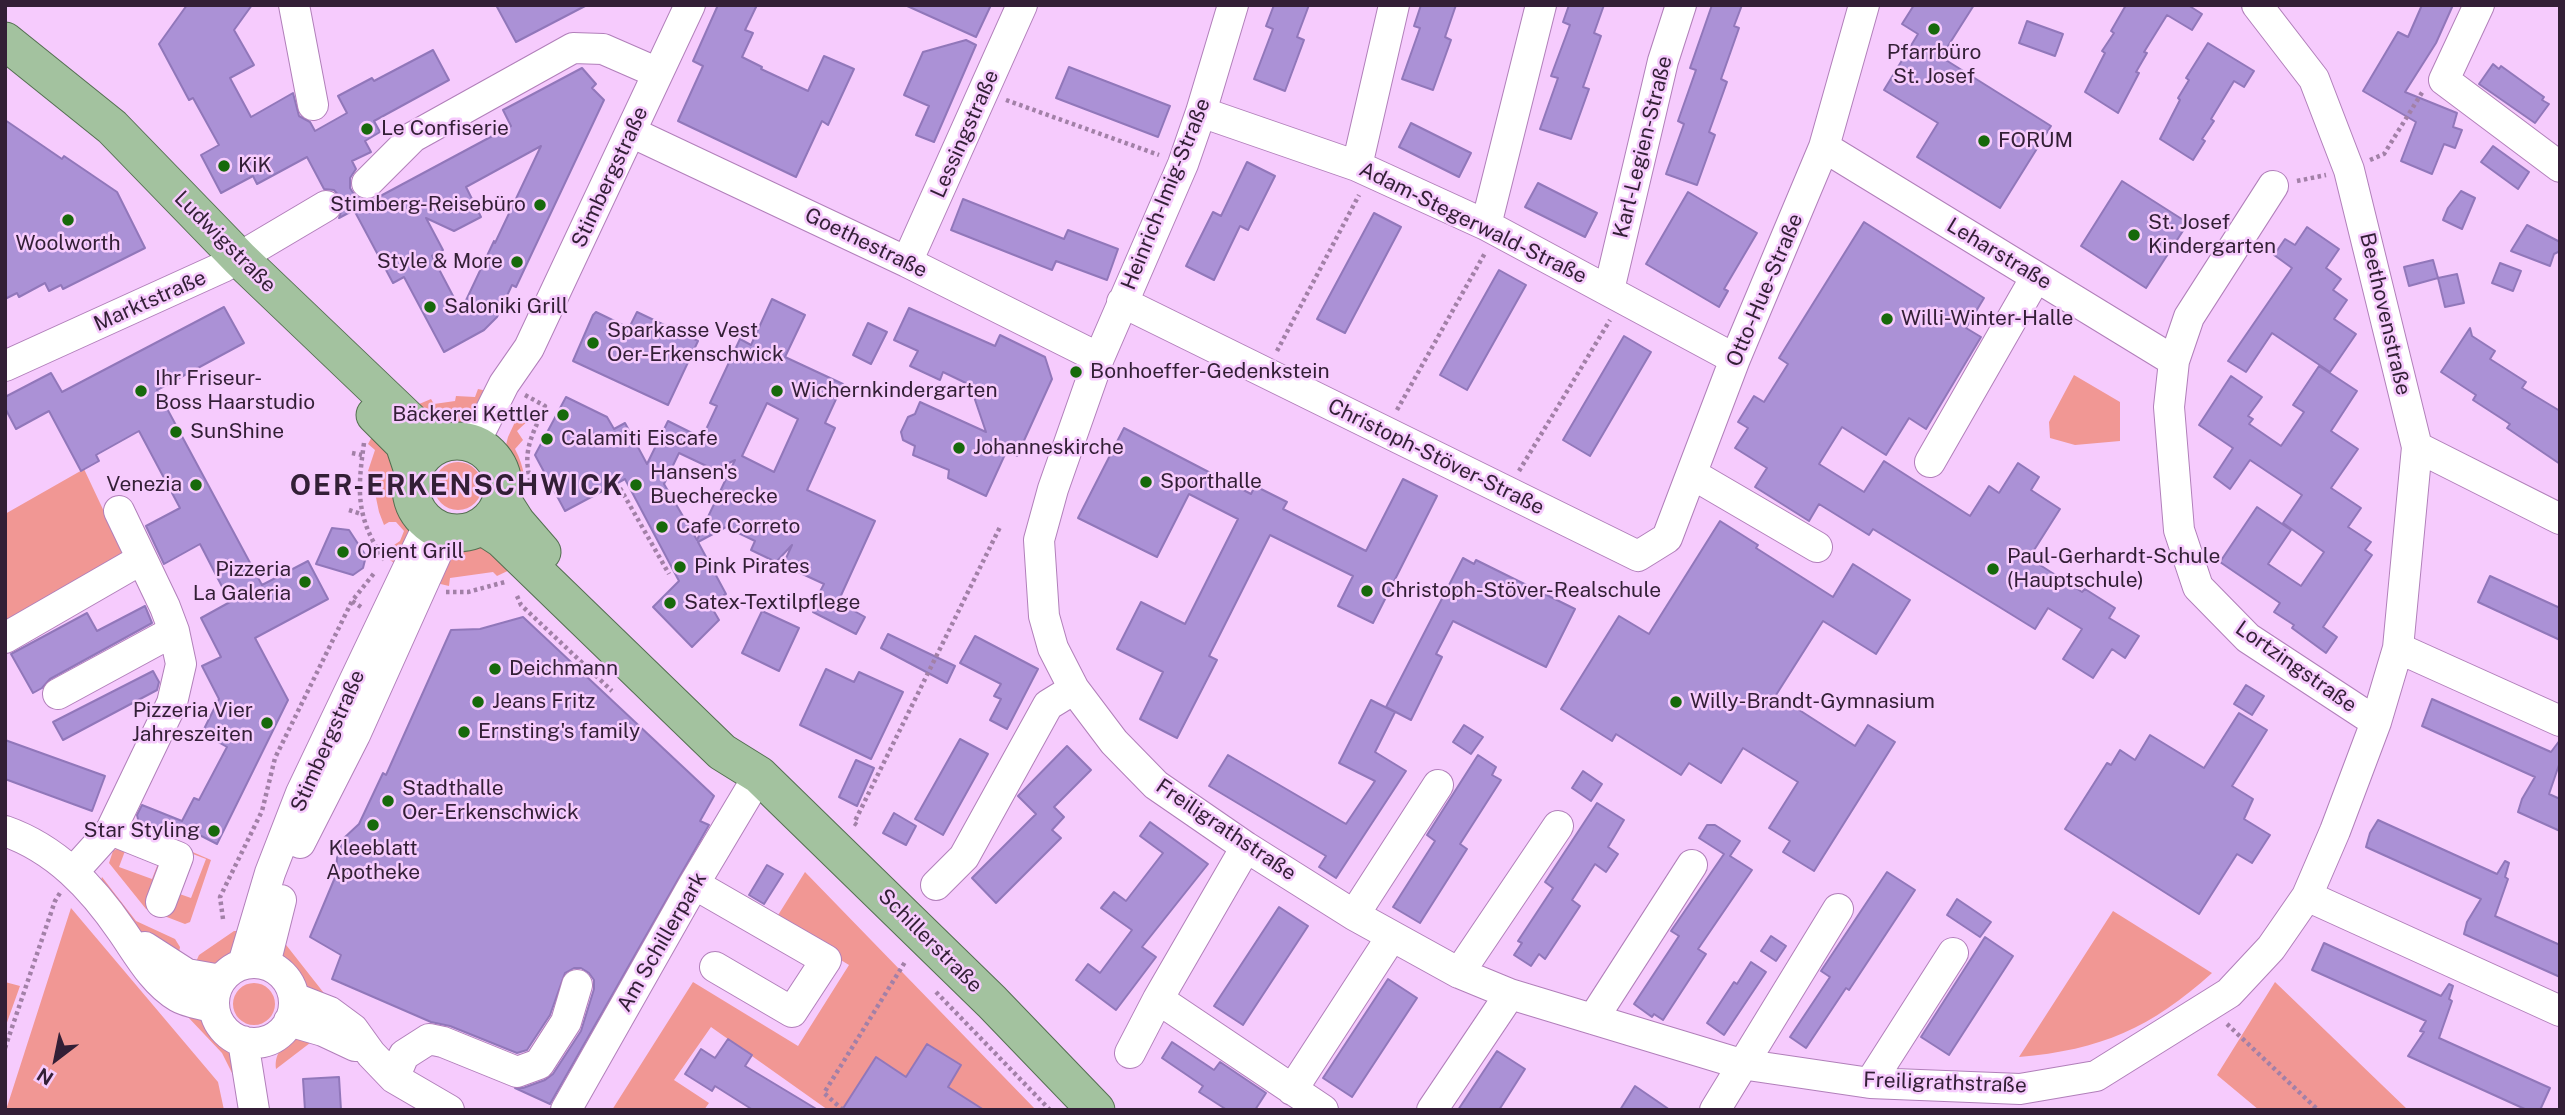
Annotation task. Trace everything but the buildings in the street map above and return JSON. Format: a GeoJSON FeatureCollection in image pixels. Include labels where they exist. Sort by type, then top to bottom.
{"type":"FeatureCollection","features":[{"type":"Feature","properties":{"kind":"main road","name":"Ludwigstraße"},"geometry":{"type":"LineString","coordinates":[[5,41],[112,127],[232,263],[404,444],[413,471]]}},
{"type":"Feature","properties":{"kind":"main road","name":"Ludwigstraße"},"geometry":{"type":"LineString","coordinates":[[5,65],[71,115],[417,428],[469,446]]}},
{"type":"Feature","properties":{"kind":"main road"},"geometry":{"type":"LineString","coordinates":[[469,446],[498,465],[504,487],[492,513],[461,534],[437,528],[417,512],[410,485],[418,461],[431,448],[469,446]]}},
{"type":"Feature","properties":{"kind":"main road","name":"Schillerstraße"},"geometry":{"type":"LineString","coordinates":[[492,513],[516,522],[545,555],[736,738],[760,775],[1096,1110]]}},
{"type":"Feature","properties":{"kind":"street"},"geometry":{"type":"LineString","coordinates":[[294,5],[313,105]]}},
{"type":"Feature","properties":{"kind":"street","name":"Stimbergstraße"},"geometry":{"type":"LineString","coordinates":[[469,446],[522,393],[529,348],[690,5]]}},
{"type":"Feature","properties":{"kind":"street","name":"Lessingstraße"},"geometry":{"type":"LineString","coordinates":[[907,262],[1023,5]]}},
{"type":"Feature","properties":{"kind":"street","name":"Heinrich-Imig-Straße"},"geometry":{"type":"LineString","coordinates":[[1122,302],[1183,164],[1233,5]]}},
{"type":"Feature","properties":{"kind":"street"},"geometry":{"type":"LineString","coordinates":[[1364,169],[1394,5]]}},
{"type":"Feature","properties":{"kind":"street"},"geometry":{"type":"LineString","coordinates":[[1492,228],[1541,5]]}},
{"type":"Feature","properties":{"kind":"street","name":"Karl-Legien-Straße"},"geometry":{"type":"LineString","coordinates":[[1616,294],[1663,61],[1681,5]]}},
{"type":"Feature","properties":{"kind":"street","name":"Otto-Hue-Straße"},"geometry":{"type":"LineString","coordinates":[[1638,556],[1667,538],[1735,359],[1824,147],[1864,5]]}},
{"type":"Feature","properties":{"kind":"street","name":"Beethovenstraße"},"geometry":{"type":"LineString","coordinates":[[2257,5],[2315,79],[2349,170],[2417,447],[2398,648]]}},
{"type":"Feature","properties":{"kind":"street"},"geometry":{"type":"LineString","coordinates":[[2479,5],[2444,80],[2560,167]]}},
{"type":"Feature","properties":{"kind":"street"},"geometry":{"type":"LineString","coordinates":[[367,183],[413,138],[573,48],[603,48],[658,73]]}},
{"type":"Feature","properties":{"kind":"street","name":"Adam-Stegerwald-Straße"},"geometry":{"type":"LineString","coordinates":[[1201,112],[1364,169],[1492,228],[1735,359]]}},
{"type":"Feature","properties":{"kind":"street","name":"Goethestraße"},"geometry":{"type":"LineString","coordinates":[[631,132],[907,262],[1099,358]]}},
{"type":"Feature","properties":{"kind":"street","name":"Leharstraße"},"geometry":{"type":"LineString","coordinates":[[1824,147],[2174,361]]}},
{"type":"Feature","properties":{"kind":"street","name":"Lortzingstraße"},"geometry":{"type":"LineString","coordinates":[[2273,186],[2189,317],[2174,361],[2169,407],[2179,530],[2198,587],[2248,638],[2375,722]]}},
{"type":"Feature","properties":{"kind":"street","name":"Marktstraße"},"geometry":{"type":"LineString","coordinates":[[5,366],[232,263],[326,206]]}},
{"type":"Feature","properties":{"kind":"street"},"geometry":{"type":"LineString","coordinates":[[1930,461],[2036,277]]}},
{"type":"Feature","properties":{"kind":"street","name":"Freiligrathstraße"},"geometry":{"type":"LineString","coordinates":[[1122,302],[1099,358],[1039,540],[1044,616],[1053,648],[1074,689],[1114,742],[1156,785],[1245,847],[1354,915],[1459,973],[1510,994],[1741,1064],[1871,1083],[2021,1099],[2096,1076],[2209,1007],[2229,993],[2271,948],[2307,896],[2335,831],[2375,722],[2398,648]]}},
{"type":"Feature","properties":{"kind":"street","name":"Christoph-Stöver-Straße"},"geometry":{"type":"LineString","coordinates":[[1122,302],[1638,556]]}},
{"type":"Feature","properties":{"kind":"street"},"geometry":{"type":"LineString","coordinates":[[2417,447],[2560,519]]}},
{"type":"Feature","properties":{"kind":"street"},"geometry":{"type":"LineString","coordinates":[[1692,474],[1816,547]]}},
{"type":"Feature","properties":{"kind":"street"},"geometry":{"type":"LineString","coordinates":[[74,872],[111,830],[172,703],[181,664],[174,631],[119,511]]}},
{"type":"Feature","properties":{"kind":"street","name":"Stimbergstraße"},"geometry":{"type":"LineString","coordinates":[[236,979],[266,886],[302,793],[437,528]]}},
{"type":"Feature","properties":{"kind":"street"},"geometry":{"type":"LineString","coordinates":[[5,638],[142,559]]}},
{"type":"Feature","properties":{"kind":"street"},"geometry":{"type":"LineString","coordinates":[[58,694],[174,631]]}},
{"type":"Feature","properties":{"kind":"street"},"geometry":{"type":"LineString","coordinates":[[2398,648],[2560,721]]}},
{"type":"Feature","properties":{"kind":"street"},"geometry":{"type":"LineString","coordinates":[[936,885],[964,857],[1048,705],[1074,689]]}},
{"type":"Feature","properties":{"kind":"street","name":"Am Schillerpark"},"geometry":{"type":"LineString","coordinates":[[566,1110],[694,884],[760,775]]}},
{"type":"Feature","properties":{"kind":"street"},"geometry":{"type":"LineString","coordinates":[[1354,915],[1438,785]]}},
{"type":"Feature","properties":{"kind":"street"},"geometry":{"type":"LineString","coordinates":[[1459,973],[1558,826]]}},
{"type":"Feature","properties":{"kind":"street"},"geometry":{"type":"LineString","coordinates":[[111,830],[178,857],[161,902]]}},
{"type":"Feature","properties":{"kind":"street"},"geometry":{"type":"LineString","coordinates":[[5,831],[47,851],[74,872],[120,927],[158,958],[187,974],[236,979],[285,978],[291,1010],[280,1033],[255,1041],[223,1028],[236,979]]}},
{"type":"Feature","properties":{"kind":"street"},"geometry":{"type":"LineString","coordinates":[[1130,1053],[1245,847]]}},
{"type":"Feature","properties":{"kind":"street"},"geometry":{"type":"LineString","coordinates":[[1592,1019],[1692,865]]}},
{"type":"Feature","properties":{"kind":"street"},"geometry":{"type":"LineString","coordinates":[[694,884],[826,960],[792,1012],[715,967]]}},
{"type":"Feature","properties":{"kind":"street"},"geometry":{"type":"LineString","coordinates":[[2307,896],[2560,1011]]}},
{"type":"Feature","properties":{"kind":"street"},"geometry":{"type":"LineString","coordinates":[[1714,1110],[1838,909]]}},
{"type":"Feature","properties":{"kind":"street"},"geometry":{"type":"LineString","coordinates":[[1292,1090],[1392,936]]}},
{"type":"Feature","properties":{"kind":"street"},"geometry":{"type":"LineString","coordinates":[[1871,1083],[1953,953]]}},
{"type":"Feature","properties":{"kind":"street"},"geometry":{"type":"LineString","coordinates":[[394,1078],[404,1055],[429,1040],[443,1042],[517,1072],[539,1064],[566,1021],[577,985]]}},
{"type":"Feature","properties":{"kind":"street"},"geometry":{"type":"LineString","coordinates":[[1432,1110],[1510,994]]}},
{"type":"Feature","properties":{"kind":"street"},"geometry":{"type":"LineString","coordinates":[[1158,999],[1323,1110]]}},
{"type":"Feature","properties":{"kind":"street"},"geometry":{"type":"LineString","coordinates":[[291,1010],[323,1031],[371,1054],[394,1078],[449,1110]]}},
{"type":"Feature","properties":{"kind":"street"},"geometry":{"type":"LineString","coordinates":[[254,1110],[255,1041]]}},
{"type":"Feature","properties":{"kind":"street"},"geometry":{"type":"LineString","coordinates":[[255,1041],[267,1110]]}},
{"type":"Feature","properties":{"kind":"path"},"geometry":{"type":"LineString","coordinates":[[2273,186],[2349,170],[2384,153],[2428,83],[2444,80]]}},
{"type":"Feature","properties":{"kind":"path"},"geometry":{"type":"LineString","coordinates":[[984,92],[1183,164]]}},
{"type":"Feature","properties":{"kind":"path"},"geometry":{"type":"LineString","coordinates":[[1265,373],[1364,169]]}},
{"type":"Feature","properties":{"kind":"path"},"geometry":{"type":"LineString","coordinates":[[1385,432],[1492,228]]}},
{"type":"Feature","properties":{"kind":"path"},"geometry":{"type":"LineString","coordinates":[[1506,492],[1616,294]]}},
{"type":"Feature","properties":{"kind":"path"},"geometry":{"type":"LineString","coordinates":[[352,453],[362,456]]}},
{"type":"Feature","properties":{"kind":"path"},"geometry":{"type":"LineString","coordinates":[[620,488],[669,574]]}},
{"type":"Feature","properties":{"kind":"path"},"geometry":{"type":"LineString","coordinates":[[349,510],[360,514]]}},
{"type":"Feature","properties":{"kind":"path"},"geometry":{"type":"LineString","coordinates":[[847,859],[870,838],[854,823],[1001,525]]}},
{"type":"Feature","properties":{"kind":"path"},"geometry":{"type":"LineString","coordinates":[[223,919],[220,897],[262,811],[275,758],[352,601]]}},
{"type":"Feature","properties":{"kind":"path"},"geometry":{"type":"LineString","coordinates":[[5,1048],[55,901],[74,872]]}},
{"type":"Feature","properties":{"kind":"path"},"geometry":{"type":"LineString","coordinates":[[843,1110],[824,1093],[905,962],[914,971]]}},
{"type":"Feature","properties":{"kind":"path"},"geometry":{"type":"LineString","coordinates":[[931,988],[1050,1110]]}},
{"type":"Feature","properties":{"kind":"path"},"geometry":{"type":"LineString","coordinates":[[2209,1007],[2318,1110]]}},
{"type":"Feature","properties":{"kind":"shaded area"},"geometry":{"type":"Polygon","coordinates":[[[2074,375],[2120,402],[2120,441],[2075,445],[2050,438],[2049,422],[2074,375]]]}},
{"type":"Feature","properties":{"kind":"shaded area"},"geometry":{"type":"Polygon","coordinates":[[[478,389],[492,392],[474,414],[450,427],[412,407],[431,399],[434,404],[455,401],[456,396],[475,397],[478,389]]]}},
{"type":"Feature","properties":{"kind":"shaded area"},"geometry":{"type":"Polygon","coordinates":[[[522,407],[532,417],[517,431],[523,440],[515,449],[524,477],[522,506],[532,510],[528,520],[548,529],[541,541],[515,513],[517,481],[506,445],[522,407]]]}},
{"type":"Feature","properties":{"kind":"shaded area"},"geometry":{"type":"Polygon","coordinates":[[[375,431],[395,451],[401,501],[413,529],[401,568],[390,560],[397,553],[391,547],[400,541],[404,531],[396,522],[384,525],[368,471],[375,450],[368,444],[375,431]]]}},
{"type":"Feature","properties":{"kind":"shaded area"},"geometry":{"type":"Polygon","coordinates":[[[458,462],[475,469],[482,486],[475,503],[458,510],[441,503],[434,486],[441,469],[458,462]]]}},
{"type":"Feature","properties":{"kind":"shaded area"},"geometry":{"type":"Polygon","coordinates":[[[84,469],[124,554],[5,623],[5,514],[84,469]]]}},
{"type":"Feature","properties":{"kind":"shaded area"},"geometry":{"type":"Polygon","coordinates":[[[468,544],[483,544],[518,566],[497,576],[493,572],[450,578],[449,586],[432,582],[448,555],[468,544]]]}},
{"type":"Feature","properties":{"kind":"shaded area"},"geometry":{"type":"Polygon","coordinates":[[[181,847],[211,860],[190,922],[185,924],[146,909],[109,863],[113,851],[118,848],[125,851],[119,867],[152,879],[159,861],[174,892],[191,898],[206,859],[180,849],[181,847]]]}},
{"type":"Feature","properties":{"kind":"shaded area"},"geometry":{"type":"Polygon","coordinates":[[[805,872],[1036,1110],[828,1110],[711,1027],[674,1080],[709,1103],[704,1110],[612,1110],[693,982],[798,1046],[849,965],[775,920],[805,872]]]}},
{"type":"Feature","properties":{"kind":"shaded area"},"geometry":{"type":"Polygon","coordinates":[[[102,877],[136,921],[175,939],[180,947],[178,959],[141,934],[100,883],[102,877]]]}},
{"type":"Feature","properties":{"kind":"shaded area"},"geometry":{"type":"Polygon","coordinates":[[[71,908],[218,1082],[224,1110],[6,1110],[71,908]]]}},
{"type":"Feature","properties":{"kind":"shaded area"},"geometry":{"type":"Polygon","coordinates":[[[2113,911],[2212,973],[2168,1008],[2123,1033],[2075,1049],[2019,1057],[2113,911]]]}},
{"type":"Feature","properties":{"kind":"shaded area"},"geometry":{"type":"Polygon","coordinates":[[[234,931],[239,931],[227,961],[215,965],[195,964],[199,955],[234,931]]]}},
{"type":"Feature","properties":{"kind":"shaded area"},"geometry":{"type":"Polygon","coordinates":[[[283,941],[327,997],[304,989],[281,959],[283,941]]]}},
{"type":"Feature","properties":{"kind":"shaded area"},"geometry":{"type":"Polygon","coordinates":[[[5,982],[20,986],[5,1028],[5,982]]]}},
{"type":"Feature","properties":{"kind":"shaded area"},"geometry":{"type":"Polygon","coordinates":[[[2275,982],[2408,1110],[2259,1110],[2217,1075],[2275,982]]]}},
{"type":"Feature","properties":{"kind":"shaded area"},"geometry":{"type":"Polygon","coordinates":[[[254,983],[269,989],[275,1004],[269,1019],[254,1025],[239,1019],[233,1004],[239,989],[254,983]]]}},
{"type":"Feature","properties":{"kind":"shaded area"},"geometry":{"type":"Polygon","coordinates":[[[187,1016],[200,1017],[207,1021],[233,1054],[237,1075],[233,1075],[222,1053],[187,1016]]]}},
{"type":"Feature","properties":{"kind":"shaded area"},"geometry":{"type":"Polygon","coordinates":[[[299,1038],[310,1043],[276,1069],[281,1049],[299,1038]]]}},
{"type":"Feature","properties":{"kind":"place","name":"Pfarrbüro St. Josef"},"geometry":{"type":"Point","coordinates":[1934,29]}},
{"type":"Feature","properties":{"kind":"place","name":"Le Confiserie"},"geometry":{"type":"Point","coordinates":[367,129]}},
{"type":"Feature","properties":{"kind":"place","name":"FORUM"},"geometry":{"type":"Point","coordinates":[1984,141]}},
{"type":"Feature","properties":{"kind":"place","name":"KiK"},"geometry":{"type":"Point","coordinates":[224,166]}},
{"type":"Feature","properties":{"kind":"place","name":"Stimberg-Reisebüro"},"geometry":{"type":"Point","coordinates":[540,205]}},
{"type":"Feature","properties":{"kind":"place","name":"Woolworth"},"geometry":{"type":"Point","coordinates":[68,220]}},
{"type":"Feature","properties":{"kind":"place","name":"St. Josef Kindergarten"},"geometry":{"type":"Point","coordinates":[2134,235]}},
{"type":"Feature","properties":{"kind":"place","name":"Style & More"},"geometry":{"type":"Point","coordinates":[517,262]}},
{"type":"Feature","properties":{"kind":"place","name":"Saloniki Grill"},"geometry":{"type":"Point","coordinates":[430,307]}},
{"type":"Feature","properties":{"kind":"place","name":"Willi-Winter-Halle"},"geometry":{"type":"Point","coordinates":[1887,319]}},
{"type":"Feature","properties":{"kind":"place","name":"Sparkasse Vest Oer-Erkenschwick"},"geometry":{"type":"Point","coordinates":[593,343]}},
{"type":"Feature","properties":{"kind":"place","name":"Bonhoeffer-Gedenkstein"},"geometry":{"type":"Point","coordinates":[1076,372]}},
{"type":"Feature","properties":{"kind":"place","name":"Ihr Friseur- Boss Haarstudio"},"geometry":{"type":"Point","coordinates":[141,391]}},
{"type":"Feature","properties":{"kind":"place","name":"Wichernkindergarten"},"geometry":{"type":"Point","coordinates":[777,391]}},
{"type":"Feature","properties":{"kind":"place","name":"Bäckerei Kettler"},"geometry":{"type":"Point","coordinates":[563,415]}},
{"type":"Feature","properties":{"kind":"place","name":"SunShine"},"geometry":{"type":"Point","coordinates":[176,432]}},
{"type":"Feature","properties":{"kind":"place","name":"Calamiti Eiscafe"},"geometry":{"type":"Point","coordinates":[547,439]}},
{"type":"Feature","properties":{"kind":"place","name":"Johanneskirche"},"geometry":{"type":"Point","coordinates":[959,448]}},
{"type":"Feature","properties":{"kind":"place","name":"Sporthalle"},"geometry":{"type":"Point","coordinates":[1146,482]}},
{"type":"Feature","properties":{"kind":"place","name":"Venezia"},"geometry":{"type":"Point","coordinates":[196,485]}},
{"type":"Feature","properties":{"kind":"place","name":"Hansen's Buecherecke"},"geometry":{"type":"Point","coordinates":[636,485]}},
{"type":"Feature","properties":{"kind":"place","name":"Cafe Correto"},"geometry":{"type":"Point","coordinates":[662,527]}},
{"type":"Feature","properties":{"kind":"place","name":"Orient Grill"},"geometry":{"type":"Point","coordinates":[343,552]}},
{"type":"Feature","properties":{"kind":"place","name":"Pink Pirates"},"geometry":{"type":"Point","coordinates":[680,567]}},
{"type":"Feature","properties":{"kind":"place","name":"Paul-Gerhardt-Schule (Hauptschule)"},"geometry":{"type":"Point","coordinates":[1993,569]}},
{"type":"Feature","properties":{"kind":"place","name":"Pizzeria La Galeria"},"geometry":{"type":"Point","coordinates":[305,582]}},
{"type":"Feature","properties":{"kind":"place","name":"Christoph-Stöver-Realschule"},"geometry":{"type":"Point","coordinates":[1367,591]}},
{"type":"Feature","properties":{"kind":"place","name":"Satex-Textilpflege"},"geometry":{"type":"Point","coordinates":[670,603]}},
{"type":"Feature","properties":{"kind":"place","name":"Deichmann"},"geometry":{"type":"Point","coordinates":[495,669]}},
{"type":"Feature","properties":{"kind":"place","name":"Jeans Fritz"},"geometry":{"type":"Point","coordinates":[478,702]}},
{"type":"Feature","properties":{"kind":"place","name":"Willy-Brandt-Gymnasium"},"geometry":{"type":"Point","coordinates":[1676,702]}},
{"type":"Feature","properties":{"kind":"place","name":"Pizzeria Vier Jahreszeiten"},"geometry":{"type":"Point","coordinates":[267,723]}},
{"type":"Feature","properties":{"kind":"place","name":"Ernsting's family"},"geometry":{"type":"Point","coordinates":[464,732]}},
{"type":"Feature","properties":{"kind":"place","name":"Stadthalle Oer-Erkenschwick"},"geometry":{"type":"Point","coordinates":[388,801]}},
{"type":"Feature","properties":{"kind":"place","name":"Kleeblatt Apotheke"},"geometry":{"type":"Point","coordinates":[373,825]}},
{"type":"Feature","properties":{"kind":"place","name":"Star Styling"},"geometry":{"type":"Point","coordinates":[214,831]}},
{"type":"Feature","properties":{"kind":"district","name":"OER-ERKENSCHWICK"},"geometry":{"type":"Point","coordinates":[457,486]}}]}
